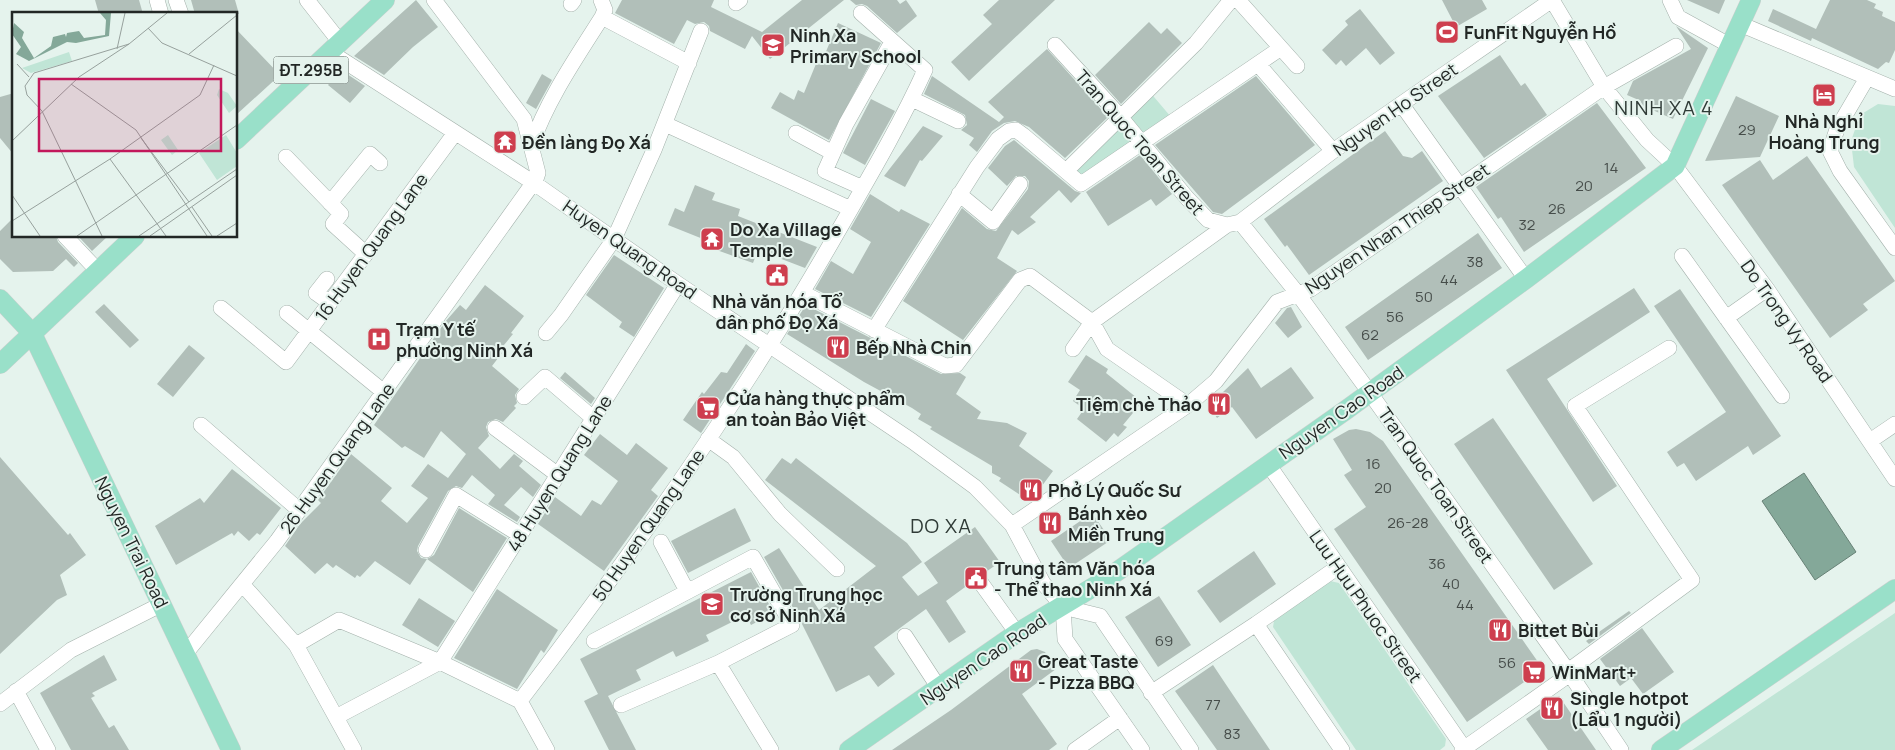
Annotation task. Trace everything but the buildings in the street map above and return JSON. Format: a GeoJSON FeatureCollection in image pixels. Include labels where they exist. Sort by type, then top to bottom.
{"type":"FeatureCollection","features":[{"type":"Feature","properties":{"kind":"main road","name":"ĐT.295B"},"geometry":{"type":"LineString","coordinates":[[238,138],[385,0]]}},
{"type":"Feature","properties":{"kind":"main road","name":"Nguyen Cao Road"},"geometry":{"type":"LineString","coordinates":[[849,750],[1016,633],[1105,580],[1526,279],[1675,166],[1751,0]]}},
{"type":"Feature","properties":{"kind":"main road"},"geometry":{"type":"LineString","coordinates":[[0,364],[133,238]]}},
{"type":"Feature","properties":{"kind":"main road","name":"Nguyen Trai Road"},"geometry":{"type":"LineString","coordinates":[[0,299],[32,333],[231,750]]}},
{"type":"Feature","properties":{"kind":"main road"},"geometry":{"type":"LineString","coordinates":[[1661,750],[1895,589]]}},
{"type":"Feature","properties":{"kind":"street"},"geometry":{"type":"LineString","coordinates":[[176,0],[180,12]]}},
{"type":"Feature","properties":{"kind":"street","name":"Huyen Quang Road"},"geometry":{"type":"LineString","coordinates":[[307,0],[335,47],[455,132],[534,183],[678,284],[912,441],[968,482],[1012,525],[1043,583],[1063,606]]}},
{"type":"Feature","properties":{"kind":"street"},"geometry":{"type":"LineString","coordinates":[[434,0],[521,114],[538,173],[534,183]]}},
{"type":"Feature","properties":{"kind":"street"},"geometry":{"type":"LineString","coordinates":[[1066,171],[1196,43],[1231,0]]}},
{"type":"Feature","properties":{"kind":"street"},"geometry":{"type":"LineString","coordinates":[[1238,0],[1297,66]]}},
{"type":"Feature","properties":{"kind":"street","name":"Do Trong Vy Road"},"geometry":{"type":"LineString","coordinates":[[1552,0],[1604,86],[1647,140],[1675,166],[1767,289],[1895,479]]}},
{"type":"Feature","properties":{"kind":"street","name":"Nguyen Ho Street"},"geometry":{"type":"LineString","coordinates":[[1073,349],[1092,322],[1233,224],[1333,151],[1552,0]]}},
{"type":"Feature","properties":{"kind":"street"},"geometry":{"type":"LineString","coordinates":[[1670,0],[1678,17],[1729,45]]}},
{"type":"Feature","properties":{"kind":"street"},"geometry":{"type":"LineString","coordinates":[[531,146],[548,108],[603,9],[689,63]]}},
{"type":"Feature","properties":{"kind":"street"},"geometry":{"type":"LineString","coordinates":[[861,14],[892,42],[846,124],[825,171],[863,188]]}},
{"type":"Feature","properties":{"kind":"street"},"geometry":{"type":"LineString","coordinates":[[1740,24],[1895,90]]}},
{"type":"Feature","properties":{"kind":"street"},"geometry":{"type":"LineString","coordinates":[[546,333],[562,315],[614,239],[665,124],[701,31]]}},
{"type":"Feature","properties":{"kind":"street","name":"50 Huyen Quang Lane"},"geometry":{"type":"LineString","coordinates":[[520,701],[580,622],[708,439],[770,346],[803,293],[898,128],[925,70],[892,42]]}},
{"type":"Feature","properties":{"kind":"street","name":"Tran Quoc Toan Street"},"geometry":{"type":"LineString","coordinates":[[1055,45],[1142,141],[1187,198],[1208,220],[1233,224],[1298,294],[1569,672],[1621,750]]}},
{"type":"Feature","properties":{"kind":"street","name":"Nguyen Nhan Thiep Street"},"geometry":{"type":"LineString","coordinates":[[1012,525],[1188,405],[1216,381],[1272,307],[1288,296],[1311,289],[1604,86],[1676,46]]}},
{"type":"Feature","properties":{"kind":"street"},"geometry":{"type":"LineString","coordinates":[[874,330],[977,167],[998,139],[1009,131],[1016,130],[1023,135],[1081,184],[1281,48]]}},
{"type":"Feature","properties":{"kind":"street"},"geometry":{"type":"LineString","coordinates":[[1258,64],[1333,151]]}},
{"type":"Feature","properties":{"kind":"street"},"geometry":{"type":"LineString","coordinates":[[1867,78],[1837,129],[1830,151],[1840,171],[1895,248]]}},
{"type":"Feature","properties":{"kind":"street"},"geometry":{"type":"LineString","coordinates":[[912,99],[958,121]]}},
{"type":"Feature","properties":{"kind":"street"},"geometry":{"type":"LineString","coordinates":[[1402,105],[1526,279]]}},
{"type":"Feature","properties":{"kind":"street"},"geometry":{"type":"LineString","coordinates":[[665,124],[851,209]]}},
{"type":"Feature","properties":{"kind":"street","name":"16 Huyen Quang Lane"},"geometry":{"type":"LineString","coordinates":[[221,308],[286,362],[455,132]]}},
{"type":"Feature","properties":{"kind":"street"},"geometry":{"type":"LineString","coordinates":[[796,133],[833,153]]}},
{"type":"Feature","properties":{"kind":"street"},"geometry":{"type":"LineString","coordinates":[[330,203],[370,154],[380,164]]}},
{"type":"Feature","properties":{"kind":"street"},"geometry":{"type":"LineString","coordinates":[[286,157],[341,214],[333,224],[366,254]]}},
{"type":"Feature","properties":{"kind":"street","name":"26 Huyen Quang Lane"},"geometry":{"type":"LineString","coordinates":[[185,654],[242,585],[299,510],[534,183]]}},
{"type":"Feature","properties":{"kind":"street"},"geometry":{"type":"LineString","coordinates":[[959,194],[993,222],[1020,184]]}},
{"type":"Feature","properties":{"kind":"street"},"geometry":{"type":"LineString","coordinates":[[67,238],[98,271]]}},
{"type":"Feature","properties":{"kind":"street"},"geometry":{"type":"LineString","coordinates":[[1682,256],[1782,396]]}},
{"type":"Feature","properties":{"kind":"street"},"geometry":{"type":"LineString","coordinates":[[803,293],[945,366],[956,365],[1020,280],[1030,276],[1092,322],[1107,349],[1188,405]]}},
{"type":"Feature","properties":{"kind":"street"},"geometry":{"type":"LineString","coordinates":[[327,279],[316,293],[330,303]]}},
{"type":"Feature","properties":{"kind":"street","name":"48 Huyen Quang Lane"},"geometry":{"type":"LineString","coordinates":[[440,662],[678,284]]}},
{"type":"Feature","properties":{"kind":"street"},"geometry":{"type":"LineString","coordinates":[[1726,318],[1767,289]]}},
{"type":"Feature","properties":{"kind":"street"},"geometry":{"type":"LineString","coordinates":[[287,313],[385,392]]}},
{"type":"Feature","properties":{"kind":"street"},"geometry":{"type":"LineString","coordinates":[[1463,749],[1692,580],[1576,406],[1669,348]]}},
{"type":"Feature","properties":{"kind":"street"},"geometry":{"type":"LineString","coordinates":[[524,397],[545,378],[593,418]]}},
{"type":"Feature","properties":{"kind":"street"},"geometry":{"type":"LineString","coordinates":[[1870,442],[1895,424]]}},
{"type":"Feature","properties":{"kind":"street"},"geometry":{"type":"LineString","coordinates":[[201,425],[299,510]]}},
{"type":"Feature","properties":{"kind":"street"},"geometry":{"type":"LineString","coordinates":[[495,428],[558,475]]}},
{"type":"Feature","properties":{"kind":"street"},"geometry":{"type":"LineString","coordinates":[[708,439],[733,457],[780,514],[837,569]]}},
{"type":"Feature","properties":{"kind":"street","name":"Luu Huu Phuoc Street"},"geometry":{"type":"LineString","coordinates":[[1268,464],[1463,749]]}},
{"type":"Feature","properties":{"kind":"street"},"geometry":{"type":"LineString","coordinates":[[426,550],[456,495],[520,535]]}},
{"type":"Feature","properties":{"kind":"street"},"geometry":{"type":"LineString","coordinates":[[661,542],[687,592]]}},
{"type":"Feature","properties":{"kind":"street"},"geometry":{"type":"LineString","coordinates":[[594,641],[753,557],[792,625],[718,663],[622,705]]}},
{"type":"Feature","properties":{"kind":"street"},"geometry":{"type":"LineString","coordinates":[[1151,693],[1256,624],[1338,566]]}},
{"type":"Feature","properties":{"kind":"street"},"geometry":{"type":"LineString","coordinates":[[981,583],[1016,633]]}},
{"type":"Feature","properties":{"kind":"street"},"geometry":{"type":"LineString","coordinates":[[242,585],[296,645],[354,750]]}},
{"type":"Feature","properties":{"kind":"street"},"geometry":{"type":"LineString","coordinates":[[0,704],[71,650],[162,604]]}},
{"type":"Feature","properties":{"kind":"street"},"geometry":{"type":"LineString","coordinates":[[1142,750],[1065,639],[1063,606],[1100,616],[1191,750]]}},
{"type":"Feature","properties":{"kind":"street"},"geometry":{"type":"LineString","coordinates":[[296,645],[339,620],[440,662],[520,701],[547,750]]}},
{"type":"Feature","properties":{"kind":"street"},"geometry":{"type":"LineString","coordinates":[[1256,624],[1342,750]]}},
{"type":"Feature","properties":{"kind":"street"},"geometry":{"type":"LineString","coordinates":[[905,636],[940,688]]}},
{"type":"Feature","properties":{"kind":"street"},"geometry":{"type":"LineString","coordinates":[[336,717],[440,662]]}},
{"type":"Feature","properties":{"kind":"street"},"geometry":{"type":"LineString","coordinates":[[718,663],[771,750]]}},
{"type":"Feature","properties":{"kind":"street"},"geometry":{"type":"LineString","coordinates":[[16,691],[48,750]]}},
{"type":"Feature","properties":{"kind":"street"},"geometry":{"type":"LineString","coordinates":[[1075,750],[1120,718]]}},
{"type":"Feature","properties":{"kind":"shaded area"},"geometry":{"type":"Polygon","coordinates":[[[1149,91],[1171,117],[1144,136],[1126,113],[1149,91]]]}},
{"type":"Feature","properties":{"kind":"shaded area"},"geometry":{"type":"Polygon","coordinates":[[[1878,104],[1895,106],[1895,228],[1854,167],[1851,141],[1860,115],[1878,104]]]}},
{"type":"Feature","properties":{"kind":"shaded area"},"geometry":{"type":"Polygon","coordinates":[[[1117,124],[1133,143],[1085,178],[1073,167],[1117,124]]]}},
{"type":"Feature","properties":{"kind":"shaded area"},"geometry":{"type":"Polygon","coordinates":[[[1804,473],[1856,552],[1815,580],[1762,501],[1804,473]]]}},
{"type":"Feature","properties":{"kind":"shaded area"},"geometry":{"type":"Polygon","coordinates":[[[1330,581],[1339,583],[1446,739],[1445,746],[1440,750],[1356,750],[1273,627],[1274,621],[1330,581]]]}},
{"type":"Feature","properties":{"kind":"shaded area"},"geometry":{"type":"Polygon","coordinates":[[[1895,613],[1895,750],[1692,750],[1895,613]]]}},
{"type":"Feature","properties":{"kind":"place","name":"FunFit Nguyễn Hồ"},"geometry":{"type":"Point","coordinates":[1447,32]}},
{"type":"Feature","properties":{"kind":"place","name":"Ninh Xa Primary School"},"geometry":{"type":"Point","coordinates":[773,45]}},
{"type":"Feature","properties":{"kind":"place","name":"Nhà Nghỉ Hoàng Trung"},"geometry":{"type":"Point","coordinates":[1824,95]}},
{"type":"Feature","properties":{"kind":"place","name":"Đền làng Đọ Xá"},"geometry":{"type":"Point","coordinates":[505,142]}},
{"type":"Feature","properties":{"kind":"place","name":"Do Xa Village Temple"},"geometry":{"type":"Point","coordinates":[712,239]}},
{"type":"Feature","properties":{"kind":"place","name":"Nhà văn hóa Tổ dân phố Đọ Xá"},"geometry":{"type":"Point","coordinates":[777,275]}},
{"type":"Feature","properties":{"kind":"place","name":"Trạm Y tế phường Ninh Xá"},"geometry":{"type":"Point","coordinates":[379,339]}},
{"type":"Feature","properties":{"kind":"place","name":"Bếp Nhà Chin"},"geometry":{"type":"Point","coordinates":[838,347]}},
{"type":"Feature","properties":{"kind":"place","name":"Tiệm chè Thảo"},"geometry":{"type":"Point","coordinates":[1219,404]}},
{"type":"Feature","properties":{"kind":"place","name":"Cửa hàng thực phẩm an toàn Bảo Việt"},"geometry":{"type":"Point","coordinates":[708,408]}},
{"type":"Feature","properties":{"kind":"place","name":"Phở Lý Quốc Sư"},"geometry":{"type":"Point","coordinates":[1031,490]}},
{"type":"Feature","properties":{"kind":"place","name":"Bánh xèo Miền Trung"},"geometry":{"type":"Point","coordinates":[1050,523]}},
{"type":"Feature","properties":{"kind":"place","name":"Trung tâm Văn hóa - Thể thao Ninh Xá"},"geometry":{"type":"Point","coordinates":[976,578]}},
{"type":"Feature","properties":{"kind":"place","name":"Trường Trung học cơ sở Ninh Xá"},"geometry":{"type":"Point","coordinates":[712,604]}},
{"type":"Feature","properties":{"kind":"place","name":"Bittet Bùi"},"geometry":{"type":"Point","coordinates":[1500,630]}},
{"type":"Feature","properties":{"kind":"place","name":"Great Taste - Pizza BBQ"},"geometry":{"type":"Point","coordinates":[1021,671]}},
{"type":"Feature","properties":{"kind":"place","name":"WinMart+"},"geometry":{"type":"Point","coordinates":[1534,672]}},
{"type":"Feature","properties":{"kind":"place","name":"Single hotpot (Lẩu 1 người)"},"geometry":{"type":"Point","coordinates":[1552,708]}},
{"type":"Feature","properties":{"kind":"district","name":"NINH XA 4"},"geometry":{"type":"Point","coordinates":[1664,107]}},
{"type":"Feature","properties":{"kind":"district","name":"DO XA"},"geometry":{"type":"Point","coordinates":[941,525]}}]}
